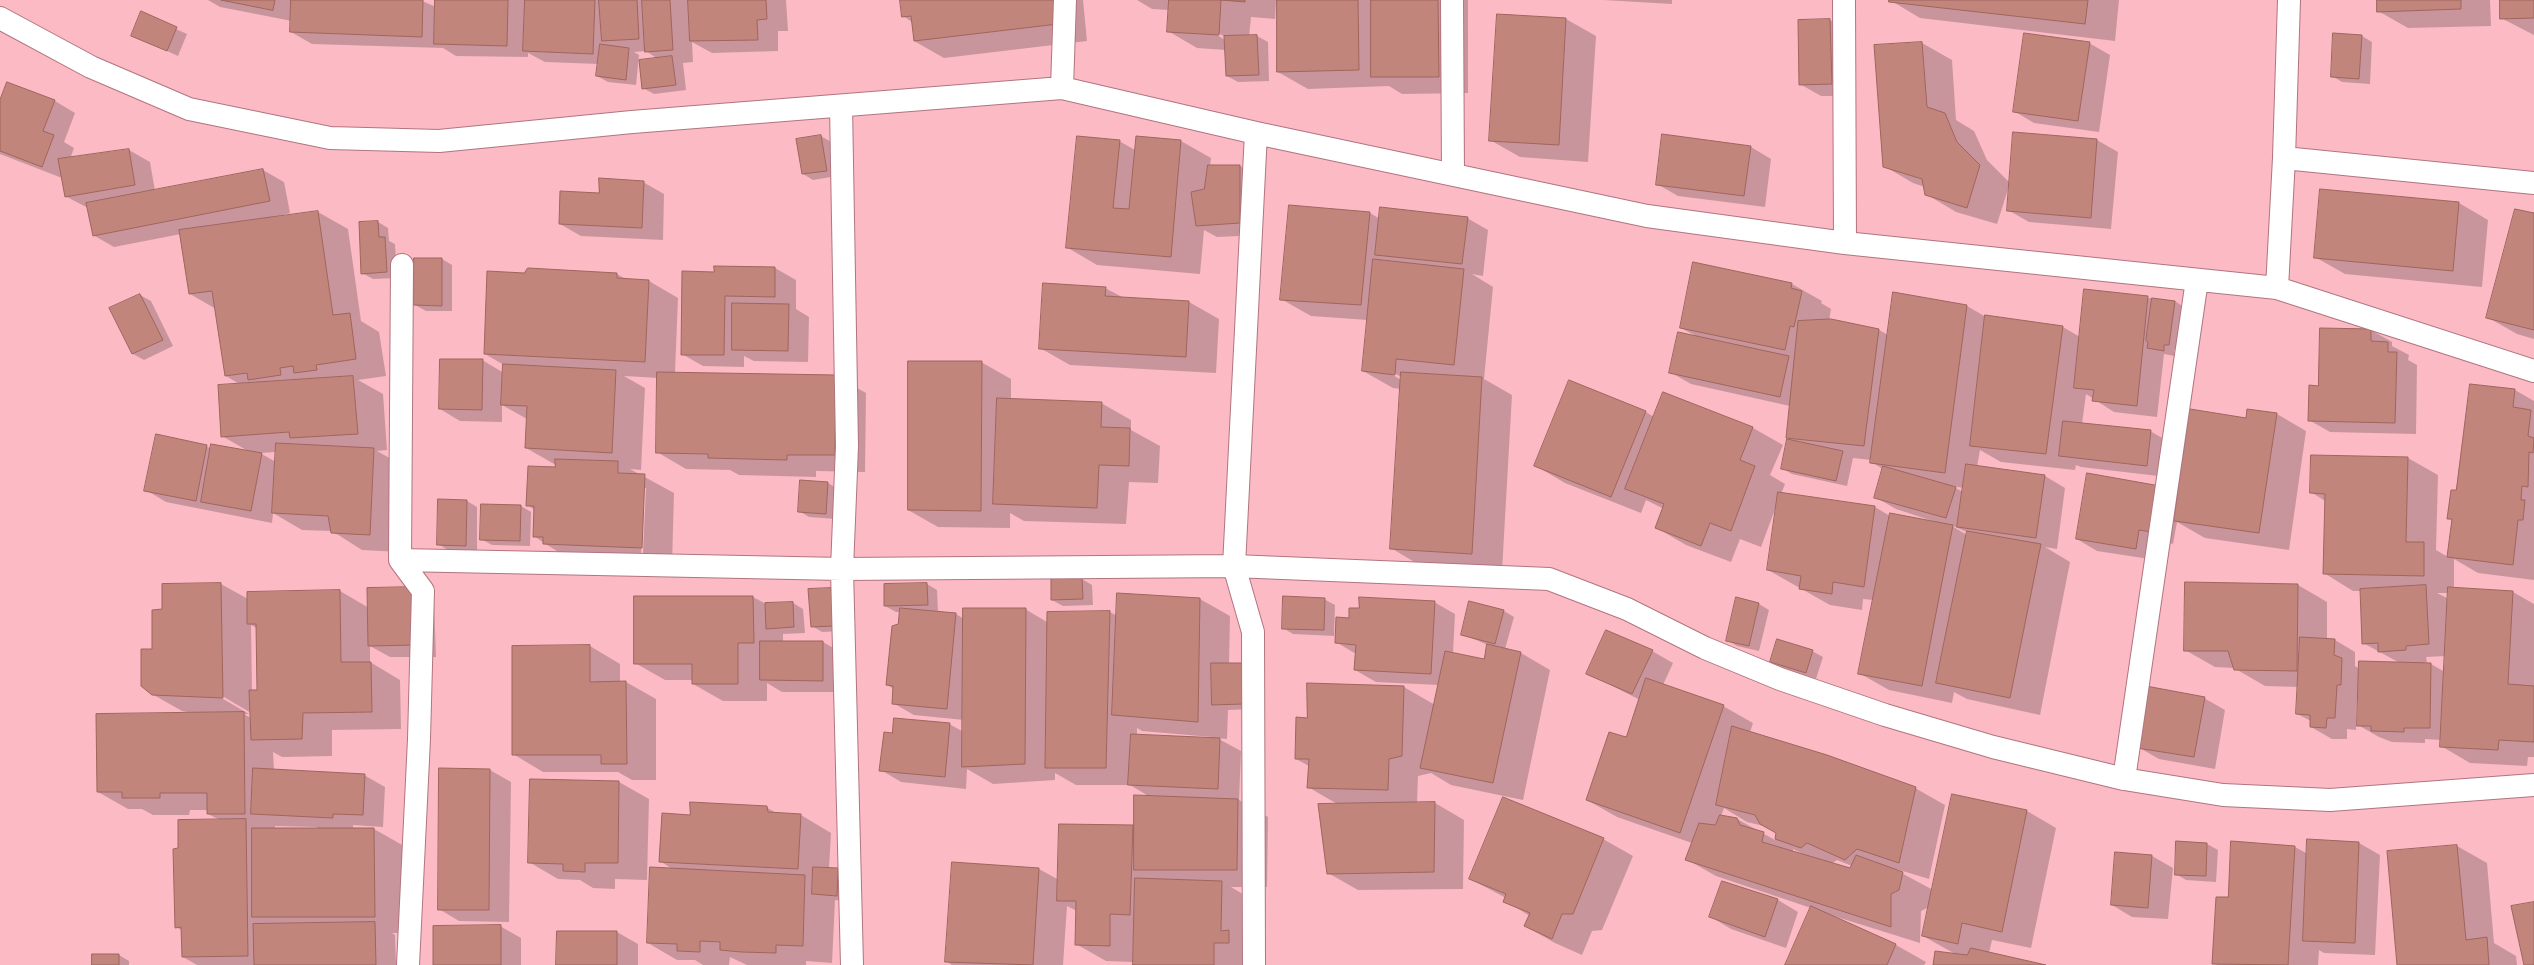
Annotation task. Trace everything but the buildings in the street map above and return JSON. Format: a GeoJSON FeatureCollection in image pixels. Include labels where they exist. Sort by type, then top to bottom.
{"type":"FeatureCollection","features":[{"type":"Feature","properties":{"kind":"street"},"geometry":{"type":"LineString","coordinates":[[1062,88],[1065,0]]}},
{"type":"Feature","properties":{"kind":"street"},"geometry":{"type":"LineString","coordinates":[[1452,0],[1453,174]]}},
{"type":"Feature","properties":{"kind":"street"},"geometry":{"type":"LineString","coordinates":[[1844,0],[1845,243]]}},
{"type":"Feature","properties":{"kind":"street"},"geometry":{"type":"LineString","coordinates":[[2277,288],[2284,158],[2289,0]]}},
{"type":"Feature","properties":{"kind":"street"},"geometry":{"type":"LineString","coordinates":[[1,19],[91,67],[189,109],[330,138],[439,141],[632,122],[1062,88],[1256,133],[1647,216],[1845,243],[2277,288],[2534,371]]}},
{"type":"Feature","properties":{"kind":"street"},"geometry":{"type":"LineString","coordinates":[[841,106],[847,446],[842,569],[852,965]]}},
{"type":"Feature","properties":{"kind":"street"},"geometry":{"type":"LineString","coordinates":[[1254,965],[1253,632],[1234,566],[1256,133]]}},
{"type":"Feature","properties":{"kind":"street"},"geometry":{"type":"LineString","coordinates":[[2284,158],[2534,183]]}},
{"type":"Feature","properties":{"kind":"street"},"geometry":{"type":"LineString","coordinates":[[402,265],[400,560],[423,591],[419,739],[408,965]]}},
{"type":"Feature","properties":{"kind":"street"},"geometry":{"type":"LineString","coordinates":[[2124,779],[2197,280]]}},
{"type":"Feature","properties":{"kind":"street"},"geometry":{"type":"LineString","coordinates":[[400,560],[842,569],[1234,566],[1549,579],[1627,609],[1705,648],[1780,679],[1914,724],[1993,747],[2124,779],[2223,795],[2330,800],[2534,785]]}}]}
